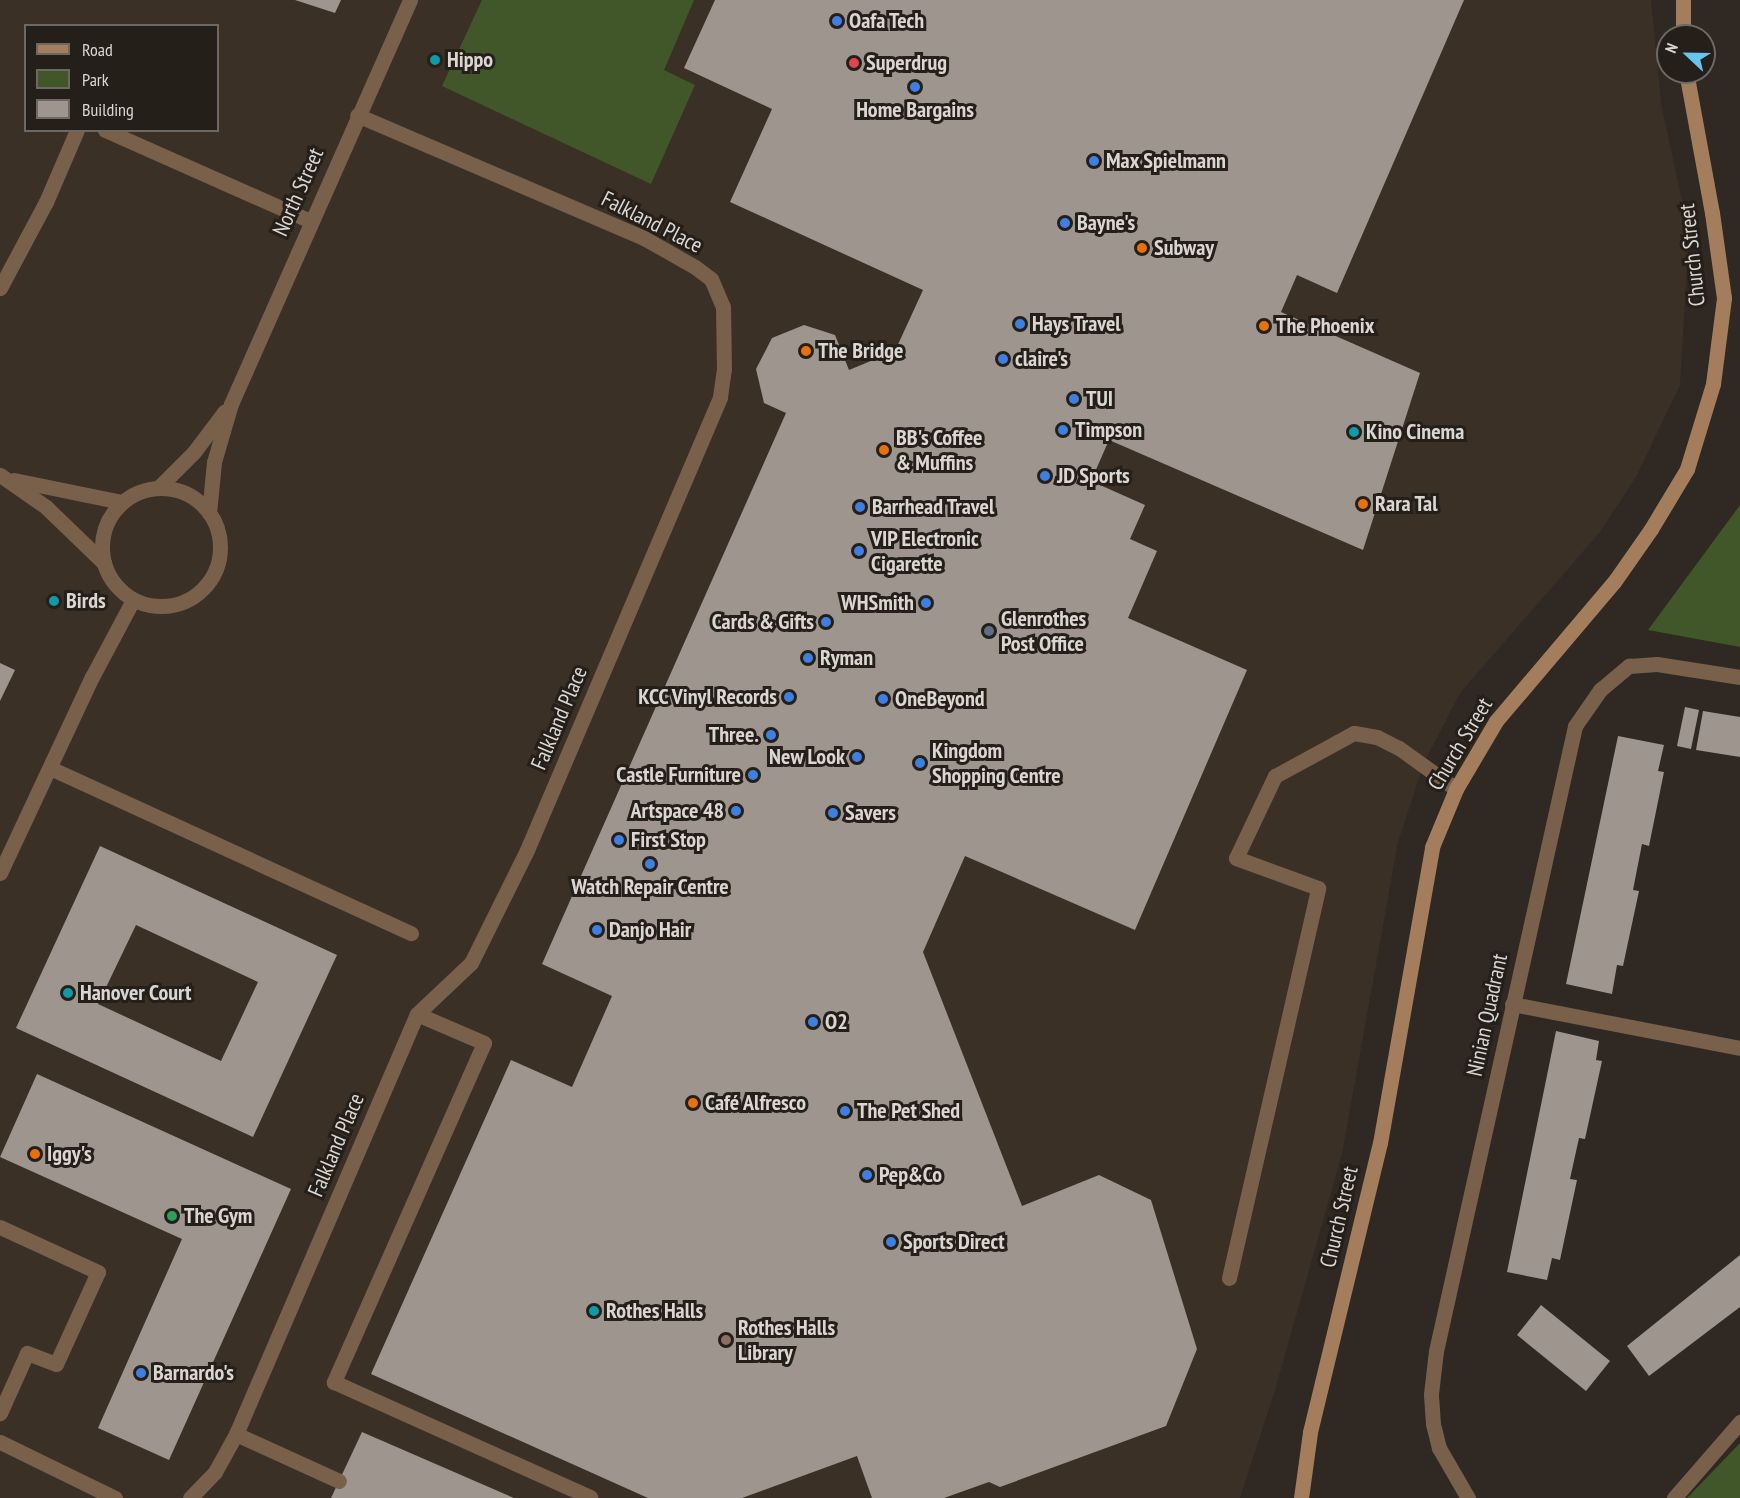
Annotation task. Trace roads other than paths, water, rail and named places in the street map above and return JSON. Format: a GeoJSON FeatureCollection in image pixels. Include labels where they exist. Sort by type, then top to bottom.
{"type":"FeatureCollection","features":[{"type":"Feature","properties":{"kind":"street","name":"North Street"},"geometry":{"type":"LineString","coordinates":[[209,513],[214,462],[231,404],[310,221],[410,0]]}},
{"type":"Feature","properties":{"kind":"street"},"geometry":{"type":"LineString","coordinates":[[1683,0],[1683,24]]}},
{"type":"Feature","properties":{"kind":"street","name":"Church Street"},"geometry":{"type":"LineString","coordinates":[[1299,1495],[1380,1143],[1432,847],[1456,789],[1496,721],[1614,582],[1687,469],[1713,384],[1724,298],[1712,213],[1688,84]]}},
{"type":"Feature","properties":{"kind":"street","name":"Falkland Place"},"geometry":{"type":"LineString","coordinates":[[190,1498],[215,1472],[236,1434],[417,1014],[471,963],[527,850],[720,397],[723,307],[711,279],[644,238],[357,115]]}},
{"type":"Feature","properties":{"kind":"street"},"geometry":{"type":"LineString","coordinates":[[0,288],[46,202],[76,132]]}},
{"type":"Feature","properties":{"kind":"street"},"geometry":{"type":"LineString","coordinates":[[110,132],[310,221]]}},
{"type":"Feature","properties":{"kind":"street","name":"North Street"},"geometry":{"type":"LineString","coordinates":[[158,488],[194,452],[231,404]]}},
{"type":"Feature","properties":{"kind":"street"},"geometry":{"type":"LineString","coordinates":[[1,476],[50,490],[122,502]]}},
{"type":"Feature","properties":{"kind":"street"},"geometry":{"type":"LineString","coordinates":[[1,476],[46,507],[104,563],[117,588],[133,600],[152,606],[171,606],[190,599],[205,586],[216,570],[220,550],[218,530],[209,513],[195,499],[177,490],[158,488],[139,492],[122,502],[103,534],[104,563]]}},
{"type":"Feature","properties":{"kind":"street"},"geometry":{"type":"LineString","coordinates":[[0,873],[133,600]]}},
{"type":"Feature","properties":{"kind":"street","name":"Ninian Quadrant"},"geometry":{"type":"LineString","coordinates":[[1468,1498],[1439,1448],[1431,1394],[1436,1351],[1562,776],[1575,726],[1587,707],[1629,666],[1657,664],[1740,677]]}},
{"type":"Feature","properties":{"kind":"street"},"geometry":{"type":"LineString","coordinates":[[1229,1278],[1318,888],[1236,858],[1275,776],[1354,733],[1377,737],[1399,748],[1456,789]]}},
{"type":"Feature","properties":{"kind":"street"},"geometry":{"type":"LineString","coordinates":[[50,768],[411,933]]}},
{"type":"Feature","properties":{"kind":"street"},"geometry":{"type":"LineString","coordinates":[[1512,1004],[1740,1048]]}},
{"type":"Feature","properties":{"kind":"street"},"geometry":{"type":"LineString","coordinates":[[417,1014],[483,1043],[334,1382],[590,1497]]}},
{"type":"Feature","properties":{"kind":"street"},"geometry":{"type":"LineString","coordinates":[[0,1227],[98,1272],[56,1364],[27,1353],[0,1413]]}},
{"type":"Feature","properties":{"kind":"street"},"geometry":{"type":"LineString","coordinates":[[1674,1498],[1740,1422]]}},
{"type":"Feature","properties":{"kind":"street"},"geometry":{"type":"LineString","coordinates":[[236,1434],[339,1481]]}},
{"type":"Feature","properties":{"kind":"street"},"geometry":{"type":"LineString","coordinates":[[0,1442],[115,1498]]}},
{"type":"Feature","properties":{"kind":"place","name":"Oafa Tech"},"geometry":{"type":"Point","coordinates":[837,21]}},
{"type":"Feature","properties":{"kind":"place","name":"Hippo"},"geometry":{"type":"Point","coordinates":[435,60]}},
{"type":"Feature","properties":{"kind":"place","name":"Superdrug"},"geometry":{"type":"Point","coordinates":[854,63]}},
{"type":"Feature","properties":{"kind":"place","name":"Home Bargains"},"geometry":{"type":"Point","coordinates":[915,87]}},
{"type":"Feature","properties":{"kind":"place","name":"Max Spielmann"},"geometry":{"type":"Point","coordinates":[1094,161]}},
{"type":"Feature","properties":{"kind":"place","name":"Bayne's"},"geometry":{"type":"Point","coordinates":[1065,223]}},
{"type":"Feature","properties":{"kind":"place","name":"Subway"},"geometry":{"type":"Point","coordinates":[1142,248]}},
{"type":"Feature","properties":{"kind":"place","name":"Hays Travel"},"geometry":{"type":"Point","coordinates":[1020,324]}},
{"type":"Feature","properties":{"kind":"place","name":"The Phoenix"},"geometry":{"type":"Point","coordinates":[1264,326]}},
{"type":"Feature","properties":{"kind":"place","name":"The Bridge"},"geometry":{"type":"Point","coordinates":[806,351]}},
{"type":"Feature","properties":{"kind":"place","name":"claire's"},"geometry":{"type":"Point","coordinates":[1003,359]}},
{"type":"Feature","properties":{"kind":"place","name":"TUI"},"geometry":{"type":"Point","coordinates":[1074,399]}},
{"type":"Feature","properties":{"kind":"place","name":"Timpson"},"geometry":{"type":"Point","coordinates":[1063,430]}},
{"type":"Feature","properties":{"kind":"place","name":"Kino Cinema"},"geometry":{"type":"Point","coordinates":[1354,432]}},
{"type":"Feature","properties":{"kind":"place","name":"BB's Coffee & Muffins"},"geometry":{"type":"Point","coordinates":[884,450]}},
{"type":"Feature","properties":{"kind":"place","name":"JD Sports"},"geometry":{"type":"Point","coordinates":[1045,476]}},
{"type":"Feature","properties":{"kind":"place","name":"Rara Tal"},"geometry":{"type":"Point","coordinates":[1363,504]}},
{"type":"Feature","properties":{"kind":"place","name":"Barrhead Travel"},"geometry":{"type":"Point","coordinates":[860,507]}},
{"type":"Feature","properties":{"kind":"place","name":"VIP Electronic Cigarette"},"geometry":{"type":"Point","coordinates":[859,551]}},
{"type":"Feature","properties":{"kind":"place","name":"Birds"},"geometry":{"type":"Point","coordinates":[54,601]}},
{"type":"Feature","properties":{"kind":"place","name":"WHSmith"},"geometry":{"type":"Point","coordinates":[926,603]}},
{"type":"Feature","properties":{"kind":"place","name":"Cards & Gifts"},"geometry":{"type":"Point","coordinates":[826,622]}},
{"type":"Feature","properties":{"kind":"place","name":"Glenrothes Post Office"},"geometry":{"type":"Point","coordinates":[989,631]}},
{"type":"Feature","properties":{"kind":"place","name":"Ryman"},"geometry":{"type":"Point","coordinates":[808,658]}},
{"type":"Feature","properties":{"kind":"place","name":"KCC Vinyl Records"},"geometry":{"type":"Point","coordinates":[789,697]}},
{"type":"Feature","properties":{"kind":"place","name":"OneBeyond"},"geometry":{"type":"Point","coordinates":[883,699]}},
{"type":"Feature","properties":{"kind":"place","name":"Three."},"geometry":{"type":"Point","coordinates":[771,735]}},
{"type":"Feature","properties":{"kind":"place","name":"New Look"},"geometry":{"type":"Point","coordinates":[857,757]}},
{"type":"Feature","properties":{"kind":"place","name":"Kingdom Shopping Centre"},"geometry":{"type":"Point","coordinates":[920,763]}},
{"type":"Feature","properties":{"kind":"place","name":"Castle Furniture"},"geometry":{"type":"Point","coordinates":[753,775]}},
{"type":"Feature","properties":{"kind":"place","name":"Artspace 48"},"geometry":{"type":"Point","coordinates":[736,811]}},
{"type":"Feature","properties":{"kind":"place","name":"Savers"},"geometry":{"type":"Point","coordinates":[833,813]}},
{"type":"Feature","properties":{"kind":"place","name":"First Stop"},"geometry":{"type":"Point","coordinates":[619,840]}},
{"type":"Feature","properties":{"kind":"place","name":"Watch Repair Centre"},"geometry":{"type":"Point","coordinates":[650,864]}},
{"type":"Feature","properties":{"kind":"place","name":"Danjo Hair"},"geometry":{"type":"Point","coordinates":[597,930]}},
{"type":"Feature","properties":{"kind":"place","name":"Hanover Court"},"geometry":{"type":"Point","coordinates":[68,993]}},
{"type":"Feature","properties":{"kind":"place","name":"O2"},"geometry":{"type":"Point","coordinates":[813,1022]}},
{"type":"Feature","properties":{"kind":"place","name":"Café Alfresco"},"geometry":{"type":"Point","coordinates":[693,1103]}},
{"type":"Feature","properties":{"kind":"place","name":"The Pet Shed"},"geometry":{"type":"Point","coordinates":[845,1111]}},
{"type":"Feature","properties":{"kind":"place","name":"Iggy's"},"geometry":{"type":"Point","coordinates":[35,1154]}},
{"type":"Feature","properties":{"kind":"place","name":"Pep&Co"},"geometry":{"type":"Point","coordinates":[867,1175]}},
{"type":"Feature","properties":{"kind":"place","name":"The Gym"},"geometry":{"type":"Point","coordinates":[172,1216]}},
{"type":"Feature","properties":{"kind":"place","name":"Sports Direct"},"geometry":{"type":"Point","coordinates":[891,1242]}},
{"type":"Feature","properties":{"kind":"place","name":"Rothes Halls"},"geometry":{"type":"Point","coordinates":[594,1311]}},
{"type":"Feature","properties":{"kind":"place","name":"Rothes Halls Library"},"geometry":{"type":"Point","coordinates":[726,1340]}},
{"type":"Feature","properties":{"kind":"place","name":"Barnardo's"},"geometry":{"type":"Point","coordinates":[141,1373]}}]}
